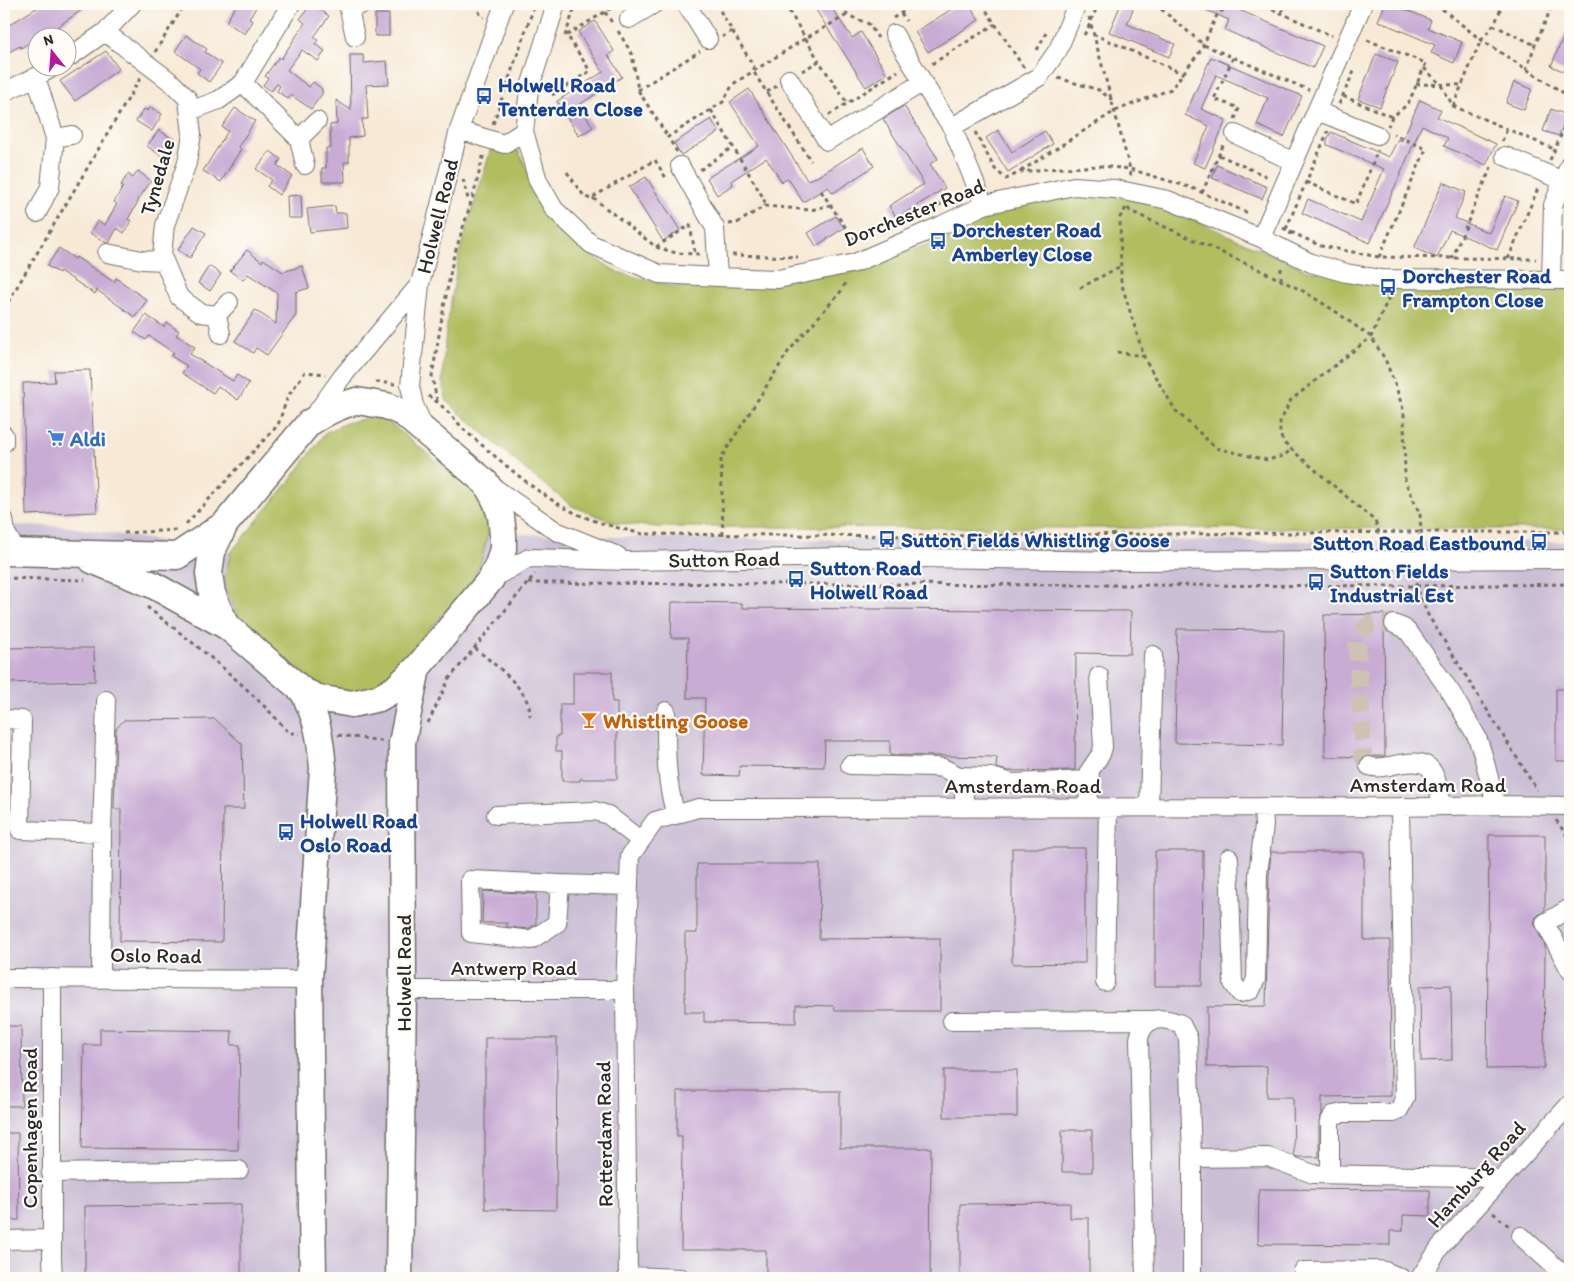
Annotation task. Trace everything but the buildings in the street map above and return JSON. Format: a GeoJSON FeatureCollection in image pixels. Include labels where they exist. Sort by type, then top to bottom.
{"type":"FeatureCollection","features":[{"type":"Feature","properties":{"kind":"highway"},"geometry":{"type":"LineString","coordinates":[[75,554],[153,585],[228,627],[303,691],[318,698],[352,704],[379,698],[395,689],[417,668],[491,579],[503,550],[501,516],[496,501],[486,483],[428,432],[403,413],[388,406],[358,401],[343,404],[327,411],[309,423],[225,524],[212,551],[209,574],[212,593],[218,610],[228,627]]}},
{"type":"Feature","properties":{"kind":"highway"},"geometry":{"type":"LineString","coordinates":[[10,552],[177,556],[225,524]]}},
{"type":"Feature","properties":{"kind":"highway","name":"Holwell Road"},"geometry":{"type":"LineString","coordinates":[[399,1278],[403,990],[402,744],[417,668]]}},
{"type":"Feature","properties":{"kind":"highway"},"geometry":{"type":"LineString","coordinates":[[303,691],[314,713],[320,733],[322,768],[309,980],[314,1278]]}},
{"type":"Feature","properties":{"kind":"street"},"geometry":{"type":"LineString","coordinates":[[78,51],[105,32],[132,4]]}},
{"type":"Feature","properties":{"kind":"street"},"geometry":{"type":"LineString","coordinates":[[190,111],[219,100],[243,83],[290,4]]}},
{"type":"Feature","properties":{"kind":"street","name":"Holwell Road"},"geometry":{"type":"LineString","coordinates":[[428,432],[418,416],[410,386],[420,284],[459,130],[504,4]]}},
{"type":"Feature","properties":{"kind":"street","name":"Dorchester Road"},"geometry":{"type":"LineString","coordinates":[[556,4],[529,90],[524,131],[538,181],[554,209],[591,244],[659,274],[718,278],[778,279],[855,263],[984,205],[1074,186],[1115,189],[1129,199],[1168,200],[1261,238],[1311,264],[1346,274],[1381,279],[1570,280]]}},
{"type":"Feature","properties":{"kind":"street"},"geometry":{"type":"LineString","coordinates":[[629,19],[654,4]]}},
{"type":"Feature","properties":{"kind":"street"},"geometry":{"type":"LineString","coordinates":[[686,4],[709,43]]}},
{"type":"Feature","properties":{"kind":"street"},"geometry":{"type":"LineString","coordinates":[[960,123],[1028,74],[1039,78],[1058,50],[1077,4]]}},
{"type":"Feature","properties":{"kind":"street"},"geometry":{"type":"LineString","coordinates":[[1261,238],[1363,4]]}},
{"type":"Feature","properties":{"kind":"street"},"geometry":{"type":"LineString","coordinates":[[351,5],[355,37]]}},
{"type":"Feature","properties":{"kind":"street","name":"Tynedale"},"geometry":{"type":"LineString","coordinates":[[105,32],[171,82],[188,99],[192,134],[187,163],[166,225],[162,256],[179,297],[201,314],[217,315]]}},
{"type":"Feature","properties":{"kind":"street"},"geometry":{"type":"LineString","coordinates":[[896,36],[917,86],[960,123],[984,205]]}},
{"type":"Feature","properties":{"kind":"street"},"geometry":{"type":"LineString","coordinates":[[4,92],[34,78]]}},
{"type":"Feature","properties":{"kind":"street"},"geometry":{"type":"LineString","coordinates":[[36,78],[55,138],[50,187],[37,213]]}},
{"type":"Feature","properties":{"kind":"street"},"geometry":{"type":"LineString","coordinates":[[789,79],[828,141],[917,86]]}},
{"type":"Feature","properties":{"kind":"street"},"geometry":{"type":"LineString","coordinates":[[243,83],[299,138],[305,165]]}},
{"type":"Feature","properties":{"kind":"street"},"geometry":{"type":"LineString","coordinates":[[1317,111],[1381,133]]}},
{"type":"Feature","properties":{"kind":"street"},"geometry":{"type":"LineString","coordinates":[[299,138],[317,121]]}},
{"type":"Feature","properties":{"kind":"street"},"geometry":{"type":"LineString","coordinates":[[459,130],[504,144],[524,131]]}},
{"type":"Feature","properties":{"kind":"street"},"geometry":{"type":"LineString","coordinates":[[1235,134],[1294,162]]}},
{"type":"Feature","properties":{"kind":"street"},"geometry":{"type":"LineString","coordinates":[[55,138],[72,135]]}},
{"type":"Feature","properties":{"kind":"street"},"geometry":{"type":"LineString","coordinates":[[1499,155],[1563,181]]}},
{"type":"Feature","properties":{"kind":"street"},"geometry":{"type":"LineString","coordinates":[[1551,280],[1553,205],[1570,164]]}},
{"type":"Feature","properties":{"kind":"street"},"geometry":{"type":"LineString","coordinates":[[682,166],[714,226],[718,278]]}},
{"type":"Feature","properties":{"kind":"street"},"geometry":{"type":"LineString","coordinates":[[107,253],[142,260],[164,261]]}},
{"type":"Feature","properties":{"kind":"street"},"geometry":{"type":"LineString","coordinates":[[309,423],[342,377],[420,284]]}},
{"type":"Feature","properties":{"kind":"street"},"geometry":{"type":"LineString","coordinates":[[221,334],[217,315],[229,302]]}},
{"type":"Feature","properties":{"kind":"street"},"geometry":{"type":"LineString","coordinates":[[4,435],[4,443]]}},
{"type":"Feature","properties":{"kind":"street","name":"Sutton Road"},"geometry":{"type":"LineString","coordinates":[[486,483],[556,531],[628,560]]}},
{"type":"Feature","properties":{"kind":"street"},"geometry":{"type":"LineString","coordinates":[[4,519],[10,552]]}},
{"type":"Feature","properties":{"kind":"street","name":"Sutton Road"},"geometry":{"type":"LineString","coordinates":[[491,579],[529,558],[628,560],[848,557],[1126,561],[1570,559]]}},
{"type":"Feature","properties":{"kind":"street"},"geometry":{"type":"LineString","coordinates":[[1394,624],[1404,628],[1410,634],[1452,694],[1477,737],[1484,755],[1496,805]]}},
{"type":"Feature","properties":{"kind":"street"},"geometry":{"type":"LineString","coordinates":[[1149,807],[1153,655]]}},
{"type":"Feature","properties":{"kind":"street"},"geometry":{"type":"LineString","coordinates":[[1088,807],[1090,770],[1101,754],[1103,747],[1098,676]]}},
{"type":"Feature","properties":{"kind":"street"},"geometry":{"type":"LineString","coordinates":[[101,977],[102,833],[106,700]]}},
{"type":"Feature","properties":{"kind":"street"},"geometry":{"type":"LineString","coordinates":[[666,711],[666,750],[670,795],[676,815]]}},
{"type":"Feature","properties":{"kind":"street"},"geometry":{"type":"LineString","coordinates":[[4,719],[22,720],[20,830],[102,833]]}},
{"type":"Feature","properties":{"kind":"street"},"geometry":{"type":"LineString","coordinates":[[1369,766],[1378,768],[1411,761],[1429,766],[1435,773],[1442,806]]}},
{"type":"Feature","properties":{"kind":"street"},"geometry":{"type":"LineString","coordinates":[[850,765],[935,767],[943,768],[959,776],[991,777],[1012,783],[1089,780]]}},
{"type":"Feature","properties":{"kind":"street"},"geometry":{"type":"LineString","coordinates":[[964,776],[964,808]]}},
{"type":"Feature","properties":{"kind":"street","name":"Amsterdam Road"},"geometry":{"type":"LineString","coordinates":[[625,990],[630,856],[655,821],[698,808],[1570,806]]}},
{"type":"Feature","properties":{"kind":"street"},"geometry":{"type":"LineString","coordinates":[[1229,858],[1232,983],[1240,993],[1251,990],[1256,979],[1258,874],[1264,825],[1263,807]]}},
{"type":"Feature","properties":{"kind":"street"},"geometry":{"type":"LineString","coordinates":[[1330,1174],[1330,1121],[1333,1114],[1393,1113],[1399,1110],[1405,1098],[1400,807]]}},
{"type":"Feature","properties":{"kind":"street"},"geometry":{"type":"LineString","coordinates":[[1105,982],[1108,808]]}},
{"type":"Feature","properties":{"kind":"street"},"geometry":{"type":"LineString","coordinates":[[496,815],[595,811],[608,815],[641,841]]}},
{"type":"Feature","properties":{"kind":"street"},"geometry":{"type":"LineString","coordinates":[[560,884],[557,923],[531,940],[471,933],[470,880],[628,886]]}},
{"type":"Feature","properties":{"kind":"street"},"geometry":{"type":"LineString","coordinates":[[1570,908],[1545,923],[1570,970]]}},
{"type":"Feature","properties":{"kind":"street","name":"Oslo Road"},"geometry":{"type":"LineString","coordinates":[[4,978],[101,977],[309,980]]}},
{"type":"Feature","properties":{"kind":"street","name":"Copenhagen Road"},"geometry":{"type":"LineString","coordinates":[[52,978],[53,1278]]}},
{"type":"Feature","properties":{"kind":"street","name":"Antwerp Road"},"geometry":{"type":"LineString","coordinates":[[403,990],[625,990]]}},
{"type":"Feature","properties":{"kind":"street","name":"Rotterdam Road"},"geometry":{"type":"LineString","coordinates":[[625,990],[628,1277]]}},
{"type":"Feature","properties":{"kind":"street"},"geometry":{"type":"LineString","coordinates":[[1145,1278],[1139,1039],[1140,1032],[1145,1024],[1152,1020]]}},
{"type":"Feature","properties":{"kind":"street"},"geometry":{"type":"LineString","coordinates":[[952,1021],[1170,1020],[1181,1024],[1188,1038],[1192,1158],[1192,1278]]}},
{"type":"Feature","properties":{"kind":"street","name":"Hamburg Road"},"geometry":{"type":"LineString","coordinates":[[1420,1278],[1440,1247],[1570,1104]]}},
{"type":"Feature","properties":{"kind":"street"},"geometry":{"type":"LineString","coordinates":[[1192,1158],[1268,1157],[1313,1174],[1501,1179]]}},
{"type":"Feature","properties":{"kind":"street"},"geometry":{"type":"LineString","coordinates":[[52,1172],[239,1170]]}},
{"type":"Feature","properties":{"kind":"street"},"geometry":{"type":"LineString","coordinates":[[1521,1236],[1568,1278]]}},
{"type":"Feature","properties":{"kind":"street"},"geometry":{"type":"LineString","coordinates":[[4,1240],[52,1239]]}},
{"type":"Feature","properties":{"kind":"street"},"geometry":{"type":"LineString","coordinates":[[1303,1271],[1377,1270],[1385,1271],[1401,1278]]}},
{"type":"Feature","properties":{"kind":"street"},"geometry":{"type":"LineString","coordinates":[[628,1277],[681,1278]]}},
{"type":"Feature","properties":{"kind":"path"},"geometry":{"type":"LineString","coordinates":[[4,6],[9,4]]}},
{"type":"Feature","properties":{"kind":"path"},"geometry":{"type":"LineString","coordinates":[[4,309],[148,64],[186,4]]}},
{"type":"Feature","properties":{"kind":"path"},"geometry":{"type":"LineString","coordinates":[[437,401],[432,376],[454,259],[474,193],[487,140],[535,4]]}},
{"type":"Feature","properties":{"kind":"path"},"geometry":{"type":"LineString","coordinates":[[552,95],[590,71],[567,35],[565,37],[576,4]]}},
{"type":"Feature","properties":{"kind":"path"},"geometry":{"type":"LineString","coordinates":[[567,35],[616,4]]}},
{"type":"Feature","properties":{"kind":"path"},"geometry":{"type":"LineString","coordinates":[[716,4],[754,66],[753,71],[811,161]]}},
{"type":"Feature","properties":{"kind":"path"},"geometry":{"type":"LineString","coordinates":[[785,4],[847,104]]}},
{"type":"Feature","properties":{"kind":"path"},"geometry":{"type":"LineString","coordinates":[[846,4],[847,16]]}},
{"type":"Feature","properties":{"kind":"path"},"geometry":{"type":"LineString","coordinates":[[982,4],[1028,74]]}},
{"type":"Feature","properties":{"kind":"path"},"geometry":{"type":"LineString","coordinates":[[1077,4],[1089,14],[1092,34],[1130,169],[1130,211],[1303,291],[1335,310],[1371,337],[1385,359],[1404,412],[1404,482],[1420,514],[1421,532],[1416,586],[1428,615],[1570,840]]}},
{"type":"Feature","properties":{"kind":"path"},"geometry":{"type":"LineString","coordinates":[[1090,24],[1098,4]]}},
{"type":"Feature","properties":{"kind":"path"},"geometry":{"type":"LineString","coordinates":[[1154,4],[1204,45],[1310,90]]}},
{"type":"Feature","properties":{"kind":"path"},"geometry":{"type":"LineString","coordinates":[[960,123],[995,169],[1006,179],[1115,111],[1171,89],[1204,45],[1218,15],[1230,4]]}},
{"type":"Feature","properties":{"kind":"path"},"geometry":{"type":"LineString","coordinates":[[1257,4],[1333,36]]}},
{"type":"Feature","properties":{"kind":"path"},"geometry":{"type":"LineString","coordinates":[[1281,13],[1286,4]]}},
{"type":"Feature","properties":{"kind":"path"},"geometry":{"type":"LineString","coordinates":[[1436,4],[1481,40],[1570,97]]}},
{"type":"Feature","properties":{"kind":"path"},"geometry":{"type":"LineString","coordinates":[[1453,106],[1481,40],[1494,25],[1503,4]]}},
{"type":"Feature","properties":{"kind":"path"},"geometry":{"type":"LineString","coordinates":[[1526,70],[1553,4]]}},
{"type":"Feature","properties":{"kind":"path"},"geometry":{"type":"LineString","coordinates":[[606,12],[632,54],[638,90],[668,137],[682,166],[734,146]]}},
{"type":"Feature","properties":{"kind":"path"},"geometry":{"type":"LineString","coordinates":[[668,137],[723,102],[733,84],[806,38],[847,16],[896,36],[901,13]]}},
{"type":"Feature","properties":{"kind":"path"},"geometry":{"type":"LineString","coordinates":[[928,57],[932,64],[995,24]]}},
{"type":"Feature","properties":{"kind":"path"},"geometry":{"type":"LineString","coordinates":[[1494,25],[1535,45]]}},
{"type":"Feature","properties":{"kind":"path"},"geometry":{"type":"LineString","coordinates":[[1035,52],[1049,28]]}},
{"type":"Feature","properties":{"kind":"path"},"geometry":{"type":"LineString","coordinates":[[638,90],[709,43],[732,31]]}},
{"type":"Feature","properties":{"kind":"path"},"geometry":{"type":"LineString","coordinates":[[1092,34],[1184,74]]}},
{"type":"Feature","properties":{"kind":"path"},"geometry":{"type":"LineString","coordinates":[[767,92],[819,61]]}},
{"type":"Feature","properties":{"kind":"path"},"geometry":{"type":"LineString","coordinates":[[1424,68],[1441,85],[1453,106],[1554,149]]}},
{"type":"Feature","properties":{"kind":"path"},"geometry":{"type":"LineString","coordinates":[[795,137],[898,71],[917,86]]}},
{"type":"Feature","properties":{"kind":"path"},"geometry":{"type":"LineString","coordinates":[[1016,72],[1028,74]]}},
{"type":"Feature","properties":{"kind":"path"},"geometry":{"type":"LineString","coordinates":[[1058,78],[1099,90],[1112,100]]}},
{"type":"Feature","properties":{"kind":"path"},"geometry":{"type":"LineString","coordinates":[[1416,84],[1462,85]]}},
{"type":"Feature","properties":{"kind":"path"},"geometry":{"type":"LineString","coordinates":[[1343,96],[1392,117]]}},
{"type":"Feature","properties":{"kind":"path"},"geometry":{"type":"LineString","coordinates":[[711,110],[764,199],[765,206]]}},
{"type":"Feature","properties":{"kind":"path"},"geometry":{"type":"LineString","coordinates":[[1508,259],[1570,115]]}},
{"type":"Feature","properties":{"kind":"path"},"geometry":{"type":"LineString","coordinates":[[1286,229],[1334,118]]}},
{"type":"Feature","properties":{"kind":"path"},"geometry":{"type":"LineString","coordinates":[[1452,259],[1499,155],[1507,129]]}},
{"type":"Feature","properties":{"kind":"path"},"geometry":{"type":"LineString","coordinates":[[1379,258],[1426,149],[1381,133]]}},
{"type":"Feature","properties":{"kind":"path"},"geometry":{"type":"LineString","coordinates":[[1219,154],[1272,179]]}},
{"type":"Feature","properties":{"kind":"path"},"geometry":{"type":"LineString","coordinates":[[568,172],[584,196],[590,199],[655,160]]}},
{"type":"Feature","properties":{"kind":"path"},"geometry":{"type":"LineString","coordinates":[[1020,172],[1102,166],[1130,169],[1192,188],[1255,216],[1269,220]]}},
{"type":"Feature","properties":{"kind":"path"},"geometry":{"type":"LineString","coordinates":[[874,235],[962,194],[960,185]]}},
{"type":"Feature","properties":{"kind":"path"},"geometry":{"type":"LineString","coordinates":[[820,191],[856,244],[849,246]]}},
{"type":"Feature","properties":{"kind":"path"},"geometry":{"type":"LineString","coordinates":[[593,198],[656,247],[676,253],[802,256]]}},
{"type":"Feature","properties":{"kind":"path"},"geometry":{"type":"LineString","coordinates":[[1129,199],[1120,217],[1121,282],[1143,356],[1176,411],[1216,448],[1267,460],[1284,456],[1292,449]]}},
{"type":"Feature","properties":{"kind":"path"},"geometry":{"type":"LineString","coordinates":[[714,226],[737,223],[765,206],[811,210],[830,205]]}},
{"type":"Feature","properties":{"kind":"path"},"geometry":{"type":"LineString","coordinates":[[656,247],[690,225],[695,253]]}},
{"type":"Feature","properties":{"kind":"path"},"geometry":{"type":"LineString","coordinates":[[1291,232],[1321,246],[1379,258],[1552,259]]}},
{"type":"Feature","properties":{"kind":"path"},"geometry":{"type":"LineString","coordinates":[[723,535],[721,458],[788,352],[842,290],[855,263]]}},
{"type":"Feature","properties":{"kind":"path"},"geometry":{"type":"LineString","coordinates":[[1080,288],[1121,266]]}},
{"type":"Feature","properties":{"kind":"path"},"geometry":{"type":"LineString","coordinates":[[1379,532],[1375,521],[1285,444],[1280,435],[1280,422],[1291,400],[1371,337],[1390,298],[1392,279]]}},
{"type":"Feature","properties":{"kind":"path"},"geometry":{"type":"LineString","coordinates":[[1118,352],[1143,356]]}},
{"type":"Feature","properties":{"kind":"path"},"geometry":{"type":"LineString","coordinates":[[123,533],[181,530],[278,425],[288,396],[305,372],[342,377]]}},
{"type":"Feature","properties":{"kind":"path"},"geometry":{"type":"LineString","coordinates":[[371,381],[410,386],[437,401],[458,425],[528,484],[568,509],[612,527],[643,534],[922,536],[1570,532]]}},
{"type":"Feature","properties":{"kind":"path"},"geometry":{"type":"LineString","coordinates":[[528,583],[1416,586],[1570,584]]}},
{"type":"Feature","properties":{"kind":"path"},"geometry":{"type":"LineString","coordinates":[[475,648],[511,680],[524,695],[530,710],[530,716]]}},
{"type":"Feature","properties":{"kind":"path"},"geometry":{"type":"LineString","coordinates":[[1479,1202],[1521,1236]]}},
{"type":"Feature","properties":{"kind":"shaded area"},"geometry":{"type":"Polygon","coordinates":[[[4,525],[63,526],[231,552],[225,576],[228,596],[241,621],[482,559],[488,533],[694,539],[1570,542],[1570,1278],[4,1278],[4,525]]]}},
{"type":"Feature","properties":{"kind":"green space"},"geometry":{"type":"Polygon","coordinates":[[[492,146],[518,150],[542,202],[561,231],[591,255],[617,272],[671,286],[736,287],[854,271],[929,244],[1011,208],[1050,197],[1089,193],[1156,203],[1306,270],[1570,287],[1570,529],[657,527],[616,523],[572,506],[526,470],[447,402],[442,382],[446,330],[460,250],[492,146]]]}},
{"type":"Feature","properties":{"kind":"green space"},"geometry":{"type":"Polygon","coordinates":[[[375,416],[387,421],[467,485],[483,506],[488,533],[482,559],[471,582],[381,685],[361,694],[318,686],[241,621],[228,596],[225,576],[231,552],[289,482],[326,432],[346,423],[375,416]]]}},
{"type":"Feature","properties":{"kind":"tunnel"},"geometry":{"type":"LineString","coordinates":[[1369,766],[1363,757],[1357,641],[1364,629],[1371,624],[1394,624]]}},
{"type":"Feature","properties":{"kind":"place","name":"Holwell Road Tenterden Close"},"geometry":{"type":"Point","coordinates":[484,96]}},
{"type":"Feature","properties":{"kind":"place","name":"Dorchester Road Amberley Close"},"geometry":{"type":"Point","coordinates":[938,241]}},
{"type":"Feature","properties":{"kind":"place","name":"Dorchester Road Frampton Close"},"geometry":{"type":"Point","coordinates":[1388,287]}},
{"type":"Feature","properties":{"kind":"place","name":"Aldi"},"geometry":{"type":"Point","coordinates":[56,438]}},
{"type":"Feature","properties":{"kind":"place","name":"Sutton Fields Whistling Goose"},"geometry":{"type":"Point","coordinates":[887,539]}},
{"type":"Feature","properties":{"kind":"place","name":"Sutton Road Eastbound"},"geometry":{"type":"Point","coordinates":[1539,542]}},
{"type":"Feature","properties":{"kind":"place","name":"Sutton Road Holwell Road"},"geometry":{"type":"Point","coordinates":[796,579]}},
{"type":"Feature","properties":{"kind":"place","name":"Sutton Fields Industrial Est"},"geometry":{"type":"Point","coordinates":[1316,582]}},
{"type":"Feature","properties":{"kind":"place","name":"Whistling Goose"},"geometry":{"type":"Point","coordinates":[589,720]}},
{"type":"Feature","properties":{"kind":"place","name":"Holwell Road Oslo Road"},"geometry":{"type":"Point","coordinates":[286,832]}}]}
